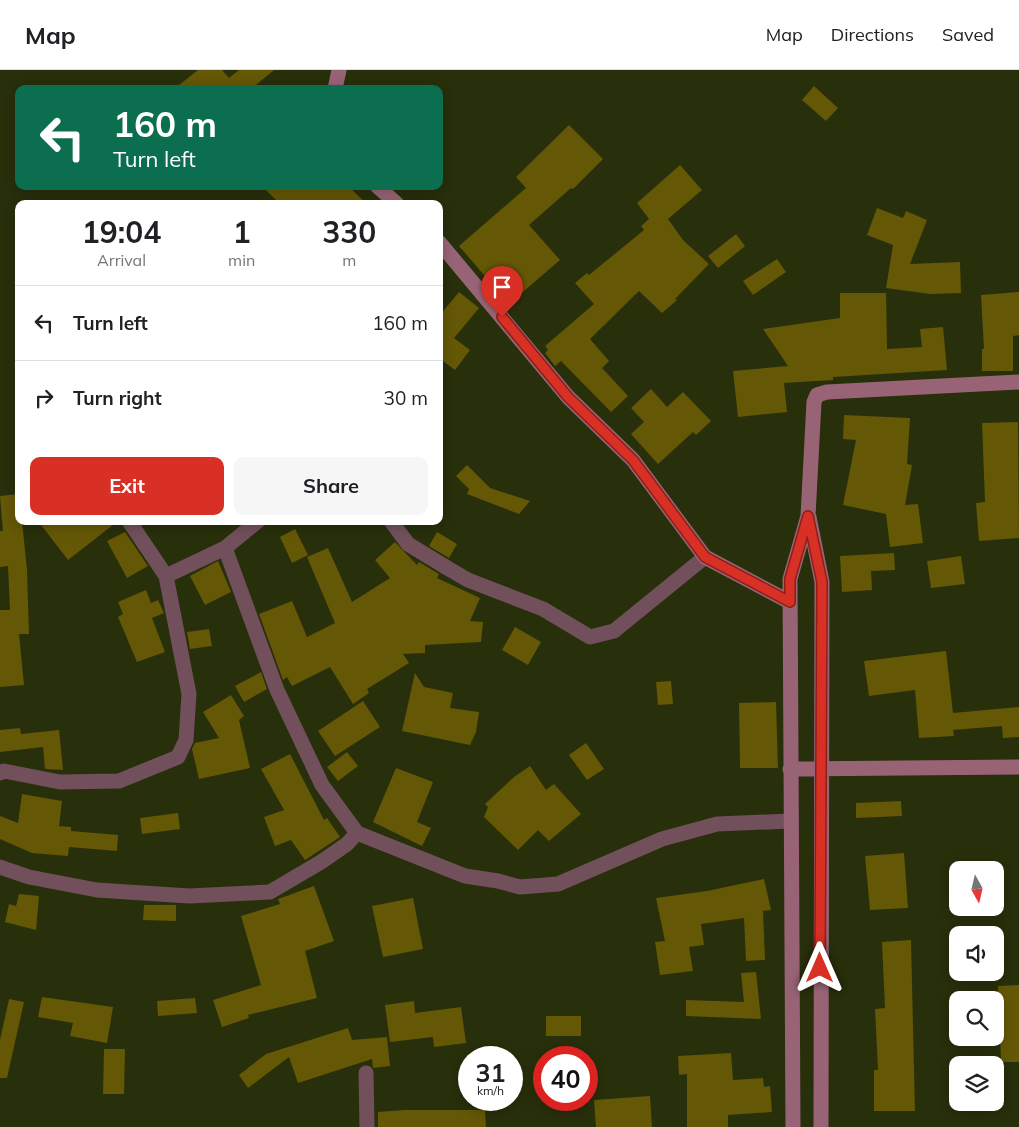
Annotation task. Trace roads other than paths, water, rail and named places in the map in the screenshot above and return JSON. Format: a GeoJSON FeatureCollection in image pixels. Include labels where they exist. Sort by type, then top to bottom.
{"type":"FeatureCollection","features":[{"type":"Feature","properties":{"kind":"street"},"geometry":{"type":"LineString","coordinates":[[336,85],[339,70]]}},
{"type":"Feature","properties":{"kind":"street"},"geometry":{"type":"LineString","coordinates":[[381,190],[392,200]]}},
{"type":"Feature","properties":{"kind":"street"},"geometry":{"type":"LineString","coordinates":[[443,247],[568,397],[633,460],[705,557],[790,602]]}},
{"type":"Feature","properties":{"kind":"street"},"geometry":{"type":"LineString","coordinates":[[793,1127],[790,579],[808,516],[814,402],[817,395],[827,392],[1019,382]]}},
{"type":"Feature","properties":{"kind":"street"},"geometry":{"type":"LineString","coordinates":[[808,516],[822,582],[820,1127]]}},
{"type":"Feature","properties":{"kind":"street"},"geometry":{"type":"LineString","coordinates":[[0,773],[4,771],[60,782],[119,780],[178,758],[186,740],[189,694],[166,576],[132,525]]}},
{"type":"Feature","properties":{"kind":"street"},"geometry":{"type":"LineString","coordinates":[[166,576],[226,548],[253,525]]}},
{"type":"Feature","properties":{"kind":"street"},"geometry":{"type":"LineString","coordinates":[[394,525],[408,544],[468,580],[544,609],[590,637],[614,631],[705,557]]}},
{"type":"Feature","properties":{"kind":"street"},"geometry":{"type":"LineString","coordinates":[[226,548],[277,690],[322,785],[357,832],[465,876],[498,881],[520,887],[558,884],[662,839],[717,824],[790,821]]}},
{"type":"Feature","properties":{"kind":"street"},"geometry":{"type":"LineString","coordinates":[[790,769],[1019,766]]}},
{"type":"Feature","properties":{"kind":"street"},"geometry":{"type":"LineString","coordinates":[[0,867],[29,877],[97,890],[189,896],[270,892],[322,862],[347,844],[357,832]]}},
{"type":"Feature","properties":{"kind":"street"},"geometry":{"type":"LineString","coordinates":[[366,1073],[367,1127]]}}]}
